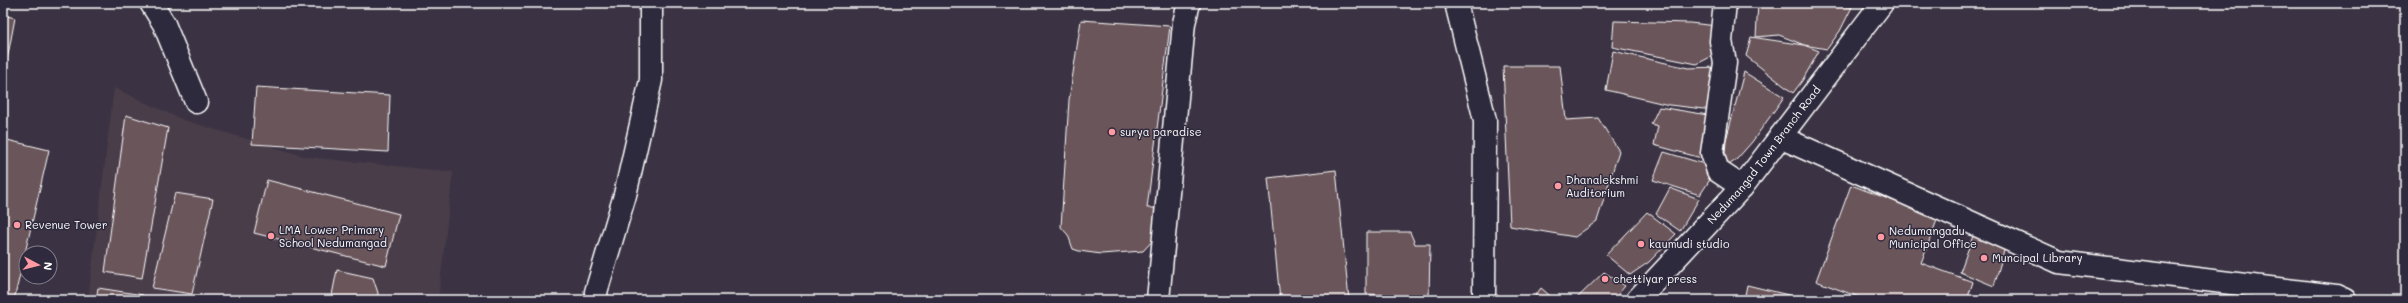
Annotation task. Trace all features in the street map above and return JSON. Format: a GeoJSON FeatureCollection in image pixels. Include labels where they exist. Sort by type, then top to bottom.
{"type":"FeatureCollection","features":[{"type":"Feature","properties":{"kind":"street"},"geometry":{"type":"LineString","coordinates":[[152,3],[164,24],[196,102]]}},
{"type":"Feature","properties":{"kind":"street"},"geometry":{"type":"LineString","coordinates":[[597,300],[596,292],[625,195],[651,80],[651,3]]}},
{"type":"Feature","properties":{"kind":"street"},"geometry":{"type":"LineString","coordinates":[[1158,300],[1184,23],[1189,3]]}},
{"type":"Feature","properties":{"kind":"street"},"geometry":{"type":"LineString","coordinates":[[1456,3],[1484,120],[1484,300]]}},
{"type":"Feature","properties":{"kind":"street"},"geometry":{"type":"LineString","coordinates":[[1725,3],[1721,41],[1725,63],[1712,154],[1718,171],[1742,187]]}},
{"type":"Feature","properties":{"kind":"street","name":"Nedumangad Town Branch Road"},"geometry":{"type":"LineString","coordinates":[[1637,300],[1742,187],[1882,3]]}},
{"type":"Feature","properties":{"kind":"street"},"geometry":{"type":"LineString","coordinates":[[1780,137],[2059,262],[2336,296],[2345,300]]}},
{"type":"Feature","properties":{"kind":"shaded area","name":"LMA Lower Primary School Nedumangad"},"geometry":{"type":"Polygon","coordinates":[[[114,88],[183,120],[307,157],[453,172],[438,300],[88,300],[114,88]]]}},
{"type":"Feature","properties":{"kind":"building"},"geometry":{"type":"Polygon","coordinates":[[[1758,3],[1827,3],[1852,7],[1840,31],[1827,49],[1804,45],[1779,35],[1756,37],[1758,3]]]}},
{"type":"Feature","properties":{"kind":"building"},"geometry":{"type":"Polygon","coordinates":[[[3,15],[15,18],[4,76],[3,76],[3,15]]]}},
{"type":"Feature","properties":{"kind":"building","name":"surya paradise"},"geometry":{"type":"Polygon","coordinates":[[[1081,20],[1170,26],[1147,208],[1156,208],[1155,238],[1143,251],[1101,254],[1079,251],[1073,249],[1068,235],[1061,227],[1069,100],[1081,20]]]}},
{"type":"Feature","properties":{"kind":"building"},"geometry":{"type":"Polygon","coordinates":[[[1614,21],[1690,23],[1717,26],[1714,55],[1697,64],[1612,47],[1614,21]]]}},
{"type":"Feature","properties":{"kind":"building"},"geometry":{"type":"Polygon","coordinates":[[[1751,37],[1804,45],[1819,51],[1802,81],[1793,93],[1746,56],[1751,37]]]}},
{"type":"Feature","properties":{"kind":"building"},"geometry":{"type":"Polygon","coordinates":[[[1613,51],[1688,68],[1719,67],[1713,110],[1669,105],[1606,90],[1613,51]]]}},
{"type":"Feature","properties":{"kind":"building","name":"Dhanalekshmi Auditorium"},"geometry":{"type":"Polygon","coordinates":[[[1503,66],[1560,66],[1566,120],[1598,118],[1619,151],[1597,221],[1575,237],[1510,226],[1503,66]]]}},
{"type":"Feature","properties":{"kind":"building"},"geometry":{"type":"Polygon","coordinates":[[[1744,72],[1784,97],[1752,142],[1737,159],[1724,169],[1726,140],[1744,72]]]}},
{"type":"Feature","properties":{"kind":"building"},"geometry":{"type":"Polygon","coordinates":[[[256,87],[390,95],[388,152],[252,144],[256,87]]]}},
{"type":"Feature","properties":{"kind":"building"},"geometry":{"type":"Polygon","coordinates":[[[1659,107],[1708,115],[1705,159],[1654,145],[1658,126],[1651,124],[1659,107]]]}},
{"type":"Feature","properties":{"kind":"building"},"geometry":{"type":"Polygon","coordinates":[[[126,115],[168,128],[142,278],[105,272],[126,115]]]}},
{"type":"Feature","properties":{"kind":"building","name":"Revenue Tower"},"geometry":{"type":"Polygon","coordinates":[[[3,139],[49,150],[27,245],[18,245],[18,283],[14,300],[3,300],[3,139]]]}},
{"type":"Feature","properties":{"kind":"building"},"geometry":{"type":"Polygon","coordinates":[[[1664,152],[1711,166],[1711,178],[1700,195],[1653,180],[1664,152]]]}},
{"type":"Feature","properties":{"kind":"building"},"geometry":{"type":"Polygon","coordinates":[[[1336,170],[1349,300],[1280,300],[1268,178],[1336,170]]]}},
{"type":"Feature","properties":{"kind":"building"},"geometry":{"type":"Polygon","coordinates":[[[267,180],[399,214],[386,266],[254,233],[267,180]]]}},
{"type":"Feature","properties":{"kind":"building","name":"Nedumangadu Municipal Office"},"geometry":{"type":"Polygon","coordinates":[[[1851,185],[1899,203],[1905,185],[1940,212],[1921,263],[1973,282],[1967,300],[1867,300],[1816,281],[1851,185]]]}},
{"type":"Feature","properties":{"kind":"building"},"geometry":{"type":"Polygon","coordinates":[[[1670,188],[1699,199],[1680,231],[1656,214],[1670,188]]]}},
{"type":"Feature","properties":{"kind":"building"},"geometry":{"type":"Polygon","coordinates":[[[175,193],[213,199],[192,294],[152,288],[175,193]]]}},
{"type":"Feature","properties":{"kind":"building","name":"kaumudi studio"},"geometry":{"type":"Polygon","coordinates":[[[1647,212],[1676,234],[1649,262],[1630,275],[1606,255],[1647,212]]]}},
{"type":"Feature","properties":{"kind":"building"},"geometry":{"type":"Polygon","coordinates":[[[1366,232],[1410,232],[1415,244],[1430,244],[1429,300],[1389,300],[1389,295],[1366,294],[1366,232]]]}},
{"type":"Feature","properties":{"kind":"building","name":"Muncipal Library"},"geometry":{"type":"Polygon","coordinates":[[[1974,233],[2006,244],[1994,286],[1960,272],[1974,233]]]}},
{"type":"Feature","properties":{"kind":"building"},"geometry":{"type":"Polygon","coordinates":[[[337,270],[373,278],[378,293],[377,300],[331,300],[337,270]]]}},
{"type":"Feature","properties":{"kind":"building","name":"chettiyar press"},"geometry":{"type":"Polygon","coordinates":[[[1604,272],[1625,286],[1613,300],[1575,300],[1604,272]]]}},
{"type":"Feature","properties":{"kind":"building"},"geometry":{"type":"Polygon","coordinates":[[[1747,285],[1809,300],[1744,300],[1747,285]]]}},
{"type":"Feature","properties":{"kind":"building"},"geometry":{"type":"Polygon","coordinates":[[[98,288],[143,295],[143,300],[96,300],[98,288]]]}},
{"type":"Feature","properties":{"kind":"building"},"geometry":{"type":"Polygon","coordinates":[[[1541,288],[1555,300],[1532,300],[1541,288]]]}},
{"type":"Feature","properties":{"kind":"place","name":"surya paradise"},"geometry":{"type":"Point","coordinates":[1112,132]}},
{"type":"Feature","properties":{"kind":"place","name":"Dhanalekshmi Auditorium"},"geometry":{"type":"Point","coordinates":[1558,186]}},
{"type":"Feature","properties":{"kind":"place","name":"Revenue Tower"},"geometry":{"type":"Point","coordinates":[17,225]}},
{"type":"Feature","properties":{"kind":"place","name":"LMA Lower Primary School Nedumangad"},"geometry":{"type":"Point","coordinates":[271,236]}},
{"type":"Feature","properties":{"kind":"place","name":"Nedumangadu Municipal Office"},"geometry":{"type":"Point","coordinates":[1881,237]}},
{"type":"Feature","properties":{"kind":"place","name":"kaumudi studio"},"geometry":{"type":"Point","coordinates":[1641,244]}},
{"type":"Feature","properties":{"kind":"place","name":"Muncipal Library"},"geometry":{"type":"Point","coordinates":[1984,258]}},
{"type":"Feature","properties":{"kind":"place","name":"chettiyar press"},"geometry":{"type":"Point","coordinates":[1605,279]}}]}
